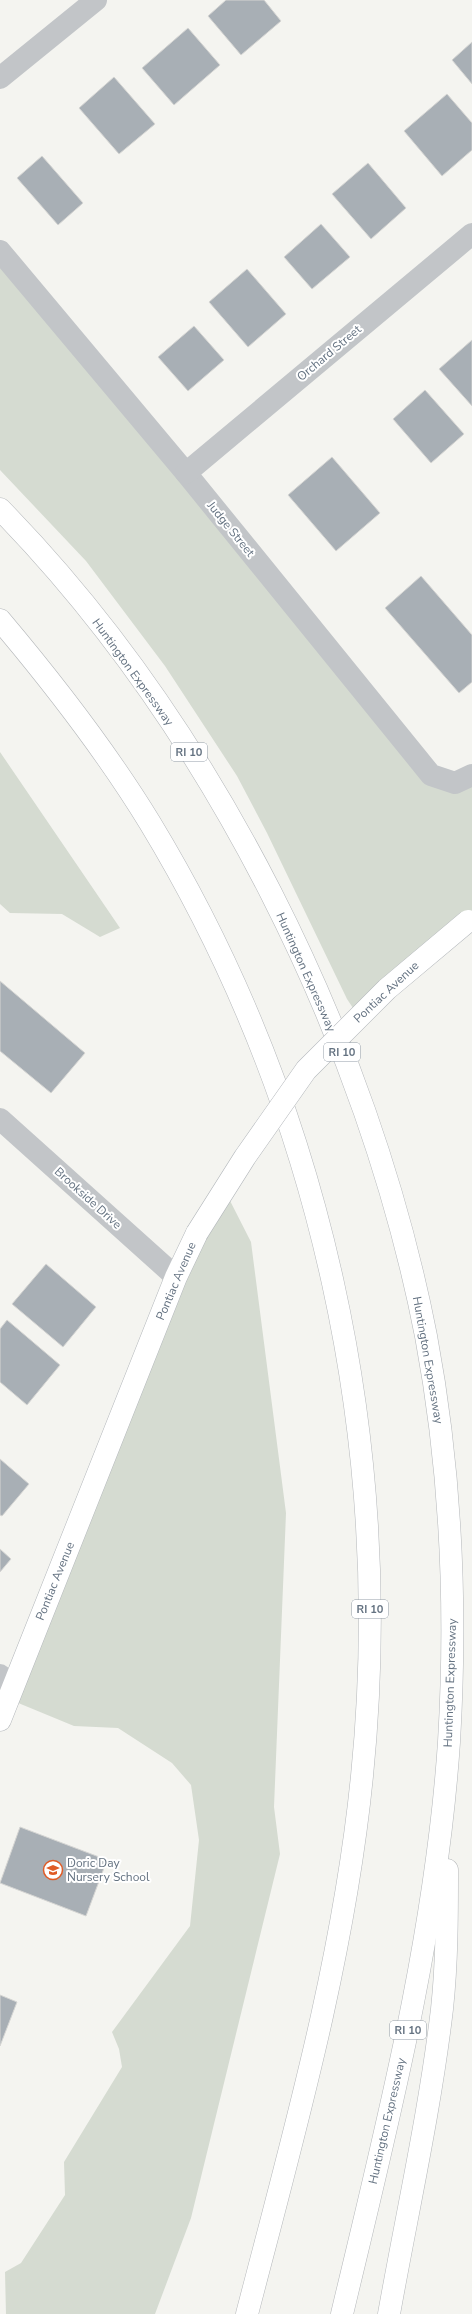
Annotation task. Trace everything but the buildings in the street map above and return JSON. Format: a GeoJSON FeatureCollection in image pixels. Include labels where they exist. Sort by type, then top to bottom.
{"type":"FeatureCollection","features":[{"type":"Feature","properties":{"kind":"main road","name":"Huntington Expressway"},"geometry":{"type":"LineString","coordinates":[[0,509],[49,563],[127,662],[171,723],[207,781],[268,890],[302,959],[356,1090],[377,1147],[412,1275],[426,1339],[437,1407],[445,1475],[452,1611],[448,1742],[435,1876],[414,2003],[384,2140],[342,2314]]}},
{"type":"Feature","properties":{"kind":"main road","name":"RI 10"},"geometry":{"type":"LineString","coordinates":[[0,620],[75,713],[115,770],[150,824],[214,941],[267,1064],[296,1147],[326,1250],[352,1377],[363,1463],[370,1578],[367,1712],[362,1776],[351,1861],[331,1970],[286,2165],[247,2314]]}},
{"type":"Feature","properties":{"kind":"main road","name":"Pontiac Avenue"},"geometry":{"type":"LineString","coordinates":[[0,1720],[7,1681],[176,1277],[197,1233],[245,1157],[306,1070],[387,989],[470,920]]}},
{"type":"Feature","properties":{"kind":"main road"},"geometry":{"type":"LineString","coordinates":[[389,2314],[433,2072],[442,2009],[446,1953],[448,1742]]}},
{"type":"Feature","properties":{"kind":"street"},"geometry":{"type":"LineString","coordinates":[[0,78],[96,0]]}},
{"type":"Feature","properties":{"kind":"street","name":"Orchard Street"},"geometry":{"type":"LineString","coordinates":[[186,472],[472,234]]}},
{"type":"Feature","properties":{"kind":"street","name":"Judge Street"},"geometry":{"type":"LineString","coordinates":[[0,251],[186,472],[431,775],[455,782],[472,775]]}},
{"type":"Feature","properties":{"kind":"street","name":"Brookside Drive"},"geometry":{"type":"LineString","coordinates":[[0,1119],[176,1277]]}},
{"type":"Feature","properties":{"kind":"shaded area"},"geometry":{"type":"Polygon","coordinates":[[[0,254],[441,775],[472,772],[472,913],[353,1008],[347,999],[267,833],[237,776],[165,666],[86,561],[0,470],[0,254]]]}},
{"type":"Feature","properties":{"kind":"shaded area"},"geometry":{"type":"Polygon","coordinates":[[[0,752],[120,928],[100,937],[62,914],[10,913],[0,904],[0,752]]]}},
{"type":"Feature","properties":{"kind":"shaded area"},"geometry":{"type":"Polygon","coordinates":[[[222,1185],[251,1242],[286,1513],[274,1807],[280,1854],[191,2218],[155,2314],[6,2314],[5,2272],[21,2263],[65,2195],[64,2162],[122,2067],[119,2049],[112,2032],[190,1926],[199,1840],[191,1785],[172,1763],[118,1728],[74,1726],[11,1700],[222,1185]]]}},
{"type":"Feature","properties":{"kind":"place","name":"Doric Day Nursery School"},"geometry":{"type":"Point","coordinates":[53,1870]}}]}
